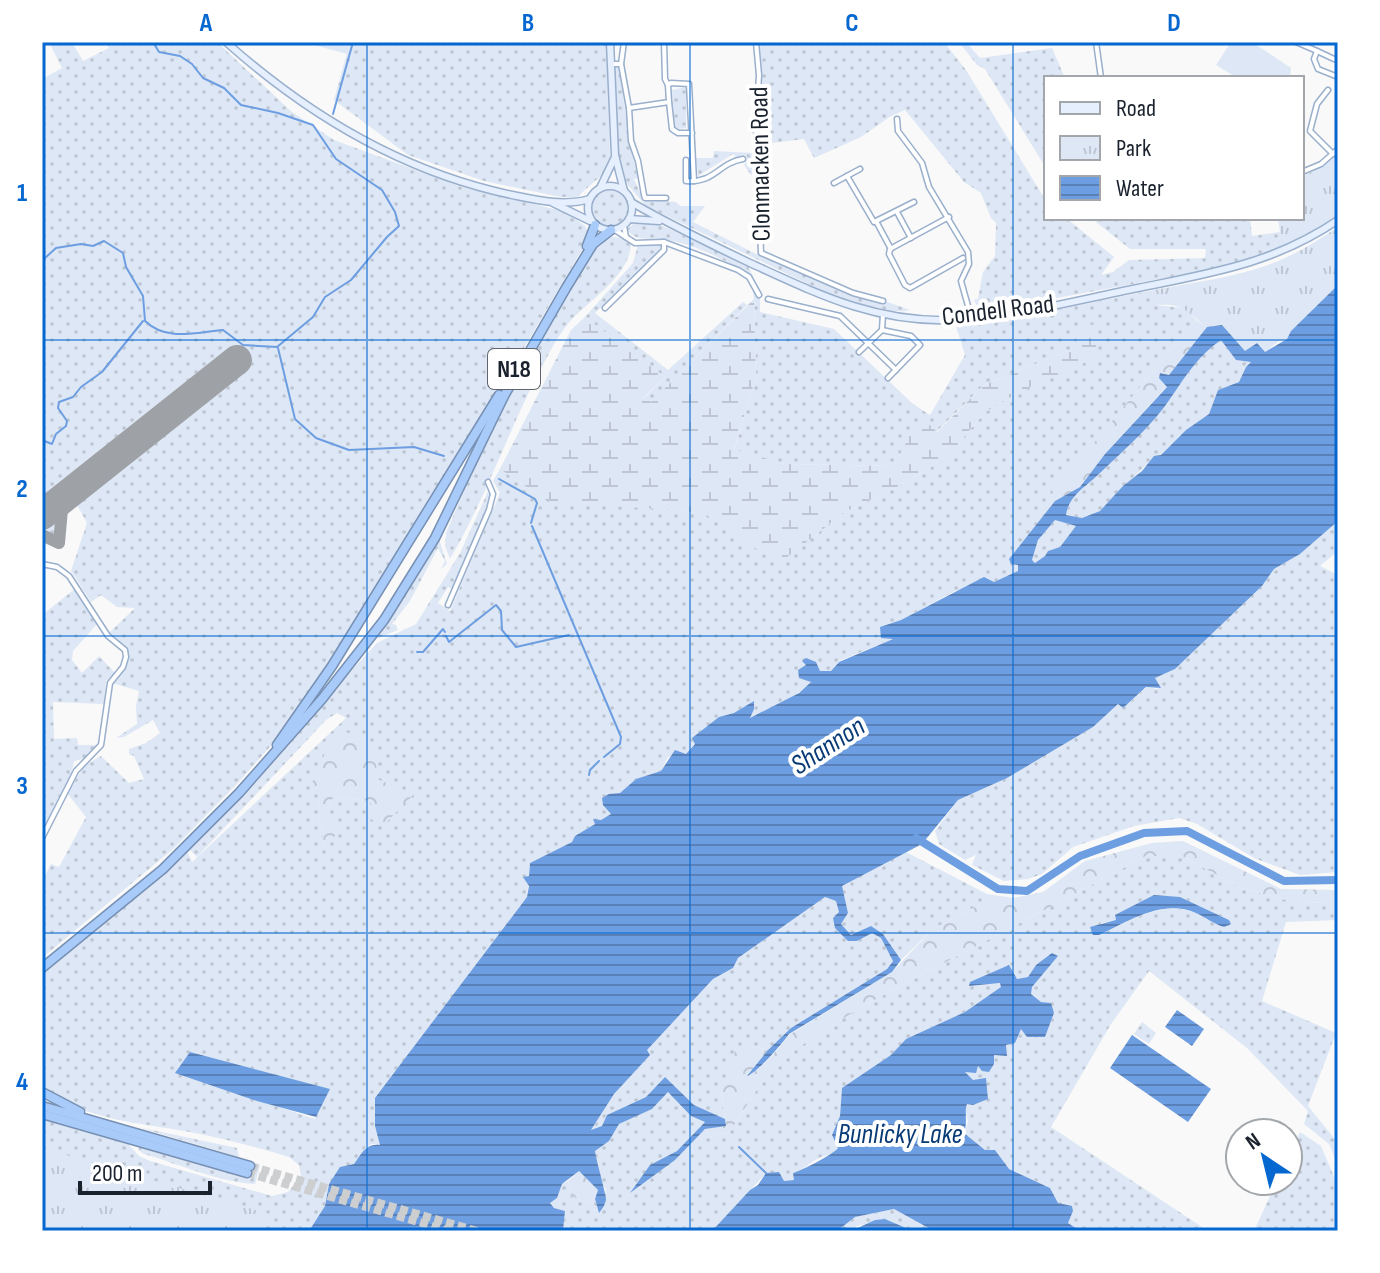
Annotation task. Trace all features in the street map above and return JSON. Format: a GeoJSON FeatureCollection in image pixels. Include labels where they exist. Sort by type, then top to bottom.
{"type":"FeatureCollection","features":[{"type":"Feature","properties":{"kind":"highway","name":"N18"},"geometry":{"type":"LineString","coordinates":[[42,962],[179,848],[236,790],[291,726],[446,485],[592,238],[594,224]]}},
{"type":"Feature","properties":{"kind":"highway","name":"N18"},"geometry":{"type":"LineString","coordinates":[[42,968],[163,869],[239,793],[322,699],[384,620],[435,538],[504,396],[566,288],[593,244],[613,230]]}},
{"type":"Feature","properties":{"kind":"highway"},"geometry":{"type":"LineString","coordinates":[[42,1092],[64,1106],[131,1132]]}},
{"type":"Feature","properties":{"kind":"highway"},"geometry":{"type":"LineString","coordinates":[[42,1106],[248,1170],[42,1114]]}},
{"type":"Feature","properties":{"kind":"main road"},"geometry":{"type":"LineString","coordinates":[[226,42],[313,111],[425,170],[497,192],[550,202],[590,199]]}},
{"type":"Feature","properties":{"kind":"main road"},"geometry":{"type":"LineString","coordinates":[[610,42],[615,155],[624,191],[631,202],[663,222]]}},
{"type":"Feature","properties":{"kind":"main road"},"geometry":{"type":"LineString","coordinates":[[594,224],[587,209],[590,199],[600,188],[615,155]]}},
{"type":"Feature","properties":{"kind":"main road"},"geometry":{"type":"LineString","coordinates":[[600,188],[610,186],[624,191]]}},
{"type":"Feature","properties":{"kind":"main road"},"geometry":{"type":"LineString","coordinates":[[550,202],[613,230],[626,222],[663,222]]}},
{"type":"Feature","properties":{"kind":"main road"},"geometry":{"type":"LineString","coordinates":[[626,222],[631,202]]}},
{"type":"Feature","properties":{"kind":"main road","name":"Condell Road"},"geometry":{"type":"LineString","coordinates":[[663,222],[832,301],[919,319],[969,319],[1237,268],[1296,246],[1338,220]]}},
{"type":"Feature","properties":{"kind":"street"},"geometry":{"type":"LineString","coordinates":[[624,42],[621,64],[631,141],[644,195],[645,198],[666,198]]}},
{"type":"Feature","properties":{"kind":"street"},"geometry":{"type":"LineString","coordinates":[[664,42],[672,129],[678,133],[692,133]]}},
{"type":"Feature","properties":{"kind":"street","name":"Clonmacken Road"},"geometry":{"type":"LineString","coordinates":[[756,42],[761,253],[853,293],[883,301]]}},
{"type":"Feature","properties":{"kind":"street"},"geometry":{"type":"LineString","coordinates":[[1096,42],[1101,76]]}},
{"type":"Feature","properties":{"kind":"street"},"geometry":{"type":"LineString","coordinates":[[1296,42],[1334,59]]}},
{"type":"Feature","properties":{"kind":"street"},"geometry":{"type":"LineString","coordinates":[[1317,51],[1314,59],[1318,69],[1338,77]]}},
{"type":"Feature","properties":{"kind":"street"},"geometry":{"type":"LineString","coordinates":[[610,64],[621,64]]}},
{"type":"Feature","properties":{"kind":"street"},"geometry":{"type":"LineString","coordinates":[[668,85],[686,82],[691,87],[694,181]]}},
{"type":"Feature","properties":{"kind":"street"},"geometry":{"type":"LineString","coordinates":[[1328,90],[1317,104],[1310,131],[1333,154]]}},
{"type":"Feature","properties":{"kind":"street"},"geometry":{"type":"LineString","coordinates":[[629,108],[669,102]]}},
{"type":"Feature","properties":{"kind":"street"},"geometry":{"type":"LineString","coordinates":[[897,119],[898,131],[922,163],[929,187],[949,217],[970,259],[961,281],[969,319]]}},
{"type":"Feature","properties":{"kind":"street"},"geometry":{"type":"LineString","coordinates":[[1304,171],[1321,164],[1338,149]]}},
{"type":"Feature","properties":{"kind":"street"},"geometry":{"type":"LineString","coordinates":[[686,160],[686,181],[705,181],[732,161],[743,159]]}},
{"type":"Feature","properties":{"kind":"street"},"geometry":{"type":"LineString","coordinates":[[834,183],[860,169]]}},
{"type":"Feature","properties":{"kind":"street"},"geometry":{"type":"LineString","coordinates":[[847,176],[870,219],[876,222],[891,249]]}},
{"type":"Feature","properties":{"kind":"street"},"geometry":{"type":"LineString","coordinates":[[876,222],[914,202]]}},
{"type":"Feature","properties":{"kind":"street"},"geometry":{"type":"LineString","coordinates":[[896,212],[911,238]]}},
{"type":"Feature","properties":{"kind":"street"},"geometry":{"type":"LineString","coordinates":[[949,217],[891,249],[889,254],[907,287],[963,258]]}},
{"type":"Feature","properties":{"kind":"street"},"geometry":{"type":"LineString","coordinates":[[626,222],[626,237]]}},
{"type":"Feature","properties":{"kind":"street"},"geometry":{"type":"LineString","coordinates":[[613,230],[635,243],[664,242],[738,270],[749,277],[759,295]]}},
{"type":"Feature","properties":{"kind":"street"},"geometry":{"type":"LineString","coordinates":[[605,308],[664,250],[664,242]]}},
{"type":"Feature","properties":{"kind":"street"},"geometry":{"type":"LineString","coordinates":[[955,262],[959,270]]}},
{"type":"Feature","properties":{"kind":"street"},"geometry":{"type":"LineString","coordinates":[[768,299],[840,316],[896,370]]}},
{"type":"Feature","properties":{"kind":"street"},"geometry":{"type":"LineString","coordinates":[[859,352],[882,330],[883,314]]}},
{"type":"Feature","properties":{"kind":"street"},"geometry":{"type":"LineString","coordinates":[[882,330],[911,336],[920,345],[888,378]]}},
{"type":"Feature","properties":{"kind":"street"},"geometry":{"type":"LineString","coordinates":[[448,605],[489,508],[493,494],[488,482]]}},
{"type":"Feature","properties":{"kind":"street"},"geometry":{"type":"LineString","coordinates":[[42,564],[57,567],[69,576],[108,636],[125,650],[126,657],[123,667],[110,683],[101,745],[76,771],[42,838]]}},
{"type":"Feature","properties":{"kind":"green space"},"geometry":{"type":"Polygon","coordinates":[[[49,42],[72,42],[83,61],[109,48],[105,42],[217,42],[292,112],[334,140],[462,187],[566,212],[585,226],[590,236],[472,436],[291,723],[173,849],[42,958],[42,882],[51,864],[59,867],[86,817],[67,793],[85,765],[101,756],[129,783],[144,779],[129,749],[146,743],[160,733],[153,720],[124,737],[116,738],[137,724],[139,691],[112,683],[125,668],[129,657],[123,646],[108,634],[135,608],[117,607],[101,595],[91,602],[71,571],[87,523],[76,503],[251,366],[232,345],[42,496],[42,79],[62,68],[49,42]]]}},
{"type":"Feature","properties":{"kind":"green space"},"geometry":{"type":"Polygon","coordinates":[[[303,42],[350,42],[347,54],[303,42]]]}},
{"type":"Feature","properties":{"kind":"green space"},"geometry":{"type":"Polygon","coordinates":[[[350,42],[607,42],[610,159],[603,174],[577,197],[561,197],[484,181],[408,155],[334,100],[350,42]]]}},
{"type":"Feature","properties":{"kind":"green space"},"geometry":{"type":"Polygon","coordinates":[[[758,42],[944,42],[966,70],[1044,198],[1044,220],[1068,220],[1114,257],[1101,275],[1113,272],[1129,260],[1205,258],[1206,249],[1130,249],[1094,220],[1250,220],[1252,236],[1280,232],[1271,253],[1225,267],[980,312],[974,300],[978,299],[983,272],[995,256],[996,223],[981,193],[964,182],[905,110],[861,137],[814,158],[804,139],[758,142],[761,73],[758,42]]]}},
{"type":"Feature","properties":{"kind":"green space"},"geometry":{"type":"Polygon","coordinates":[[[959,42],[966,42],[980,58],[1052,48],[1064,76],[1044,76],[1044,165],[985,69],[977,65],[959,42]]]}},
{"type":"Feature","properties":{"kind":"green space"},"geometry":{"type":"Polygon","coordinates":[[[1231,42],[1252,42],[1291,68],[1290,76],[1234,76],[1216,65],[1231,42]]]}},
{"type":"Feature","properties":{"kind":"green space"},"geometry":{"type":"Polygon","coordinates":[[[613,67],[619,67],[638,178],[634,179],[643,199],[676,202],[680,206],[705,206],[693,222],[764,258],[910,310],[879,309],[823,291],[646,206],[627,184],[620,169],[613,67]]]}},
{"type":"Feature","properties":{"kind":"green space"},"geometry":{"type":"Polygon","coordinates":[[[686,87],[686,128],[679,129],[674,126],[672,90],[686,87]]]}},
{"type":"Feature","properties":{"kind":"green space"},"geometry":{"type":"Polygon","coordinates":[[[714,151],[754,153],[756,171],[751,175],[744,165],[748,159],[746,155],[737,158],[733,154],[698,176],[696,158],[713,158],[714,151]]]}},
{"type":"Feature","properties":{"kind":"green space"},"geometry":{"type":"Polygon","coordinates":[[[1338,152],[1338,215],[1296,242],[1271,253],[1280,232],[1278,220],[1304,220],[1304,176],[1323,166],[1338,152]]]}},
{"type":"Feature","properties":{"kind":"green space"},"geometry":{"type":"Polygon","coordinates":[[[609,190],[622,196],[628,209],[622,222],[609,228],[596,222],[590,209],[596,196],[609,190]]]}},
{"type":"Feature","properties":{"kind":"green space"},"geometry":{"type":"Polygon","coordinates":[[[650,220],[748,266],[760,291],[760,312],[834,329],[913,404],[930,415],[965,355],[956,326],[992,323],[1154,290],[1154,305],[1186,308],[1196,320],[1053,490],[1055,501],[1009,559],[1018,564],[1019,571],[994,582],[955,591],[901,620],[880,627],[895,638],[839,661],[831,671],[820,671],[807,665],[803,668],[811,682],[797,694],[748,719],[728,716],[712,724],[686,754],[668,757],[661,771],[636,779],[620,793],[612,795],[612,814],[594,820],[595,824],[575,836],[572,842],[530,863],[527,897],[443,1009],[375,1126],[381,1145],[366,1147],[354,1164],[329,1184],[325,1206],[309,1231],[119,1231],[42,1224],[42,1119],[128,1144],[139,1156],[150,1161],[272,1196],[288,1192],[301,1176],[299,1165],[289,1157],[211,1136],[97,1115],[42,1088],[42,972],[131,901],[182,854],[377,643],[416,624],[460,553],[490,487],[488,509],[477,538],[453,589],[448,587],[438,603],[450,611],[500,493],[493,481],[500,469],[546,500],[707,515],[778,563],[845,512],[907,482],[946,458],[985,412],[1020,391],[1075,348],[984,385],[936,432],[920,417],[894,466],[785,464],[734,450],[756,377],[751,277],[697,248],[634,236],[627,229],[637,221],[650,220]],[[337,713],[326,720],[197,857],[190,850],[188,853],[192,862],[346,718],[337,713]],[[376,779],[320,801],[318,811],[325,847],[326,810],[333,798],[372,801],[376,779]],[[175,1072],[315,1119],[330,1089],[175,1072]]]}},
{"type":"Feature","properties":{"kind":"green space"},"geometry":{"type":"Polygon","coordinates":[[[1338,227],[1338,285],[1291,331],[1287,339],[1265,352],[1245,351],[1222,326],[1207,327],[1179,307],[1154,305],[1154,290],[1257,269],[1297,252],[1338,227]]]}},
{"type":"Feature","properties":{"kind":"green space"},"geometry":{"type":"Polygon","coordinates":[[[606,236],[623,238],[631,244],[628,257],[614,280],[572,319],[556,342],[523,404],[473,516],[450,559],[445,546],[446,533],[492,425],[537,342],[599,241],[606,236]]]}},
{"type":"Feature","properties":{"kind":"green space"},"geometry":{"type":"Polygon","coordinates":[[[661,244],[656,257],[595,313],[668,370],[743,302],[747,305],[651,403],[644,398],[665,377],[585,317],[633,263],[638,245],[661,244]]]}},
{"type":"Feature","properties":{"kind":"green space"},"geometry":{"type":"Polygon","coordinates":[[[754,299],[756,377],[734,449],[785,464],[894,466],[920,416],[937,432],[984,385],[1075,348],[1079,327],[1097,324],[1096,349],[1093,359],[1021,391],[985,412],[946,458],[907,482],[845,512],[778,564],[707,515],[679,510],[554,503],[500,469],[571,330],[585,317],[665,377],[644,397],[651,402],[754,299]]]}},
{"type":"Feature","properties":{"kind":"green space"},"geometry":{"type":"Polygon","coordinates":[[[1196,320],[1207,327],[1169,375],[1167,386],[1105,454],[1080,487],[1055,501],[1052,490],[1196,320]]]}},
{"type":"Feature","properties":{"kind":"green space"},"geometry":{"type":"Polygon","coordinates":[[[1221,339],[1236,360],[1252,362],[1239,382],[1218,390],[1209,414],[1145,466],[1100,511],[1082,518],[1066,515],[1069,501],[1128,447],[1172,396],[1182,378],[1207,349],[1221,339]]]}},
{"type":"Feature","properties":{"kind":"green space"},"geometry":{"type":"Polygon","coordinates":[[[60,505],[58,535],[53,534],[53,538],[42,534],[42,519],[60,505]]]}},
{"type":"Feature","properties":{"kind":"green space"},"geometry":{"type":"Polygon","coordinates":[[[1055,520],[1077,526],[1060,547],[1048,551],[1036,563],[1032,560],[1038,540],[1055,520]]]}},
{"type":"Feature","properties":{"kind":"green space"},"geometry":{"type":"Polygon","coordinates":[[[1338,521],[1338,551],[1320,566],[1338,575],[1338,872],[1300,875],[1254,858],[1197,824],[1179,818],[1134,826],[1073,847],[1042,874],[1028,879],[1004,881],[972,865],[976,855],[965,860],[939,844],[935,831],[958,800],[1007,778],[1093,727],[1118,704],[1123,708],[1147,687],[1160,687],[1155,678],[1175,669],[1262,586],[1274,569],[1300,554],[1338,521]]]}},
{"type":"Feature","properties":{"kind":"green space"},"geometry":{"type":"Polygon","coordinates":[[[438,536],[447,564],[441,569],[445,561],[438,548],[410,601],[392,624],[398,630],[378,638],[438,536]]]}},
{"type":"Feature","properties":{"kind":"green space"},"geometry":{"type":"Polygon","coordinates":[[[76,588],[97,624],[73,651],[72,660],[82,673],[99,656],[115,673],[106,681],[104,704],[53,702],[54,739],[77,738],[78,745],[97,745],[87,758],[74,761],[71,776],[45,826],[42,825],[42,615],[76,588]]]}},
{"type":"Feature","properties":{"kind":"green space"},"geometry":{"type":"Polygon","coordinates":[[[342,730],[375,746],[377,779],[414,794],[382,827],[371,819],[371,801],[333,798],[326,810],[342,827],[325,848],[318,811],[320,801],[312,783],[334,733],[342,730]]]}},
{"type":"Feature","properties":{"kind":"green space"},"geometry":{"type":"Polygon","coordinates":[[[1183,841],[1281,889],[1338,890],[1338,903],[1294,902],[1241,888],[1182,856],[1146,856],[863,1006],[794,1050],[761,1083],[729,1133],[693,1140],[705,1129],[726,1125],[721,1092],[737,1046],[768,1050],[749,1075],[754,1073],[789,1035],[892,972],[933,929],[979,905],[987,894],[1013,898],[1043,892],[1085,861],[1152,843],[1183,841]]]}},
{"type":"Feature","properties":{"kind":"green space"},"geometry":{"type":"Polygon","coordinates":[[[904,851],[987,894],[979,905],[933,929],[901,960],[883,934],[871,926],[851,935],[841,924],[848,913],[841,886],[904,851]]]}},
{"type":"Feature","properties":{"kind":"green space"},"geometry":{"type":"Polygon","coordinates":[[[1146,856],[1182,856],[1241,888],[1294,902],[1338,903],[1338,920],[1286,922],[1262,1001],[1336,1033],[1308,1106],[1338,1143],[1338,1165],[1329,1144],[1304,1124],[1308,1111],[1247,1048],[1149,971],[1111,1024],[1051,1127],[1208,1231],[1076,1229],[1068,1223],[1073,1211],[1058,1203],[1050,1188],[1009,1169],[995,1150],[985,1150],[964,1133],[968,1122],[965,1109],[973,1080],[964,1072],[972,1072],[978,1066],[989,1072],[994,1064],[994,1054],[1021,1029],[1045,1037],[1054,1013],[1031,994],[1032,987],[1057,956],[1036,965],[1029,977],[969,986],[1001,983],[1002,987],[965,1012],[906,1039],[891,1055],[842,1088],[840,1116],[832,1135],[838,1148],[836,1151],[793,1173],[795,1180],[784,1181],[766,1173],[712,1231],[563,1231],[565,1211],[554,1208],[550,1203],[557,1198],[562,1184],[568,1181],[572,1196],[584,1202],[595,1199],[599,1212],[606,1190],[599,1178],[594,1151],[609,1141],[619,1124],[652,1109],[668,1092],[691,1116],[705,1122],[677,1151],[650,1165],[675,1160],[693,1140],[729,1133],[761,1083],[794,1050],[863,1006],[1146,856]],[[1180,897],[1115,916],[1117,920],[1101,923],[1093,935],[1158,910],[1171,909],[1196,913],[1224,927],[1229,920],[1180,897]]]}},
{"type":"Feature","properties":{"kind":"green space"},"geometry":{"type":"Polygon","coordinates":[[[825,897],[836,901],[840,912],[833,918],[857,941],[871,933],[881,938],[893,960],[887,969],[791,1028],[768,1050],[752,1046],[721,1092],[725,1119],[694,1105],[665,1077],[646,1097],[607,1115],[602,1126],[590,1132],[614,1094],[649,1055],[646,1050],[713,979],[733,968],[738,958],[825,897]]]}},
{"type":"Feature","properties":{"kind":"green space"},"geometry":{"type":"Polygon","coordinates":[[[1142,1022],[1156,1033],[1149,1044],[1134,1034],[1142,1022]]]}},
{"type":"Feature","properties":{"kind":"green space"},"geometry":{"type":"Polygon","coordinates":[[[138,1127],[237,1148],[239,1157],[138,1127]]]}},
{"type":"Feature","properties":{"kind":"green space"},"geometry":{"type":"Polygon","coordinates":[[[1304,1135],[1321,1146],[1338,1186],[1338,1231],[1254,1231],[1270,1197],[1304,1197],[1304,1135]]]}},
{"type":"Feature","properties":{"kind":"green space"},"geometry":{"type":"Polygon","coordinates":[[[140,1145],[249,1176],[252,1163],[260,1165],[255,1184],[241,1183],[144,1154],[138,1150],[140,1145]]]}},
{"type":"Feature","properties":{"kind":"green space"},"geometry":{"type":"Polygon","coordinates":[[[42,1148],[269,1214],[257,1231],[42,1231],[42,1148]]]}},
{"type":"Feature","properties":{"kind":"green space"},"geometry":{"type":"Polygon","coordinates":[[[579,1171],[598,1190],[595,1199],[584,1202],[572,1196],[568,1181],[579,1171]]]}},
{"type":"Feature","properties":{"kind":"green space"},"geometry":{"type":"Polygon","coordinates":[[[894,1209],[934,1231],[913,1231],[885,1219],[857,1226],[851,1231],[837,1231],[855,1217],[894,1209]]]}},
{"type":"Feature","properties":{"kind":"water","name":"Shannon"},"geometry":{"type":"Polygon","coordinates":[[[1338,285],[1338,521],[1300,554],[1274,569],[1262,586],[1175,669],[1155,678],[1161,688],[1146,687],[1123,708],[1118,704],[1093,727],[1007,778],[958,800],[922,844],[842,886],[848,913],[841,924],[851,935],[871,926],[883,934],[901,960],[892,972],[789,1034],[747,1076],[791,1028],[887,969],[893,961],[881,938],[872,933],[857,941],[848,941],[835,928],[833,918],[839,912],[836,901],[825,897],[738,958],[733,968],[713,979],[647,1050],[650,1055],[614,1094],[591,1130],[602,1126],[607,1115],[646,1097],[665,1077],[694,1105],[725,1119],[726,1126],[705,1129],[675,1160],[630,1193],[650,1165],[677,1151],[705,1122],[691,1116],[668,1092],[652,1109],[619,1124],[609,1141],[595,1151],[606,1197],[599,1213],[595,1199],[598,1190],[579,1171],[562,1184],[557,1198],[550,1203],[554,1208],[565,1211],[563,1231],[309,1231],[325,1206],[329,1184],[340,1167],[354,1164],[368,1147],[380,1145],[375,1126],[375,1098],[527,897],[529,886],[523,877],[529,876],[530,863],[572,842],[575,836],[595,824],[593,819],[601,820],[611,814],[603,805],[602,798],[620,793],[636,779],[661,771],[675,750],[686,754],[695,744],[692,738],[719,717],[734,713],[754,701],[750,718],[799,693],[811,682],[799,678],[798,670],[806,665],[802,661],[806,658],[816,662],[820,671],[831,671],[839,662],[893,639],[881,638],[880,627],[901,620],[984,577],[994,582],[1018,571],[1018,565],[1011,564],[1009,559],[1055,501],[1080,487],[1105,454],[1167,387],[1159,378],[1160,373],[1169,375],[1207,327],[1222,325],[1245,351],[1257,343],[1265,352],[1287,339],[1291,331],[1338,285]],[[1221,340],[1194,365],[1147,427],[1074,497],[1066,515],[1082,518],[1100,511],[1154,456],[1161,455],[1186,430],[1209,414],[1218,390],[1239,382],[1251,362],[1236,360],[1221,340]],[[1055,520],[1038,540],[1032,560],[1035,563],[1048,551],[1060,547],[1076,526],[1055,520]]]}},
{"type":"Feature","properties":{"kind":"water"},"geometry":{"type":"Polygon","coordinates":[[[1154,895],[1180,897],[1229,920],[1231,924],[1224,927],[1196,913],[1171,908],[1133,918],[1093,935],[1090,927],[1116,920],[1115,915],[1154,895]]]}},
{"type":"Feature","properties":{"kind":"water","name":"Bunlicky Lake"},"geometry":{"type":"Polygon","coordinates":[[[1052,953],[1058,956],[1032,987],[1031,994],[1041,1002],[1051,1003],[1054,1013],[1045,1037],[1027,1037],[1021,1029],[1015,1043],[1006,1045],[1007,1056],[994,1055],[994,1064],[989,1072],[982,1071],[978,1066],[976,1073],[965,1072],[973,1080],[986,1078],[988,1099],[967,1104],[964,1133],[985,1150],[995,1150],[1009,1169],[1050,1188],[1058,1203],[1072,1206],[1068,1223],[1080,1231],[934,1231],[894,1209],[855,1217],[837,1231],[712,1231],[766,1173],[779,1172],[784,1181],[794,1180],[793,1173],[838,1148],[832,1135],[840,1116],[842,1088],[891,1055],[906,1039],[965,1012],[1001,987],[1000,983],[969,986],[970,982],[1009,965],[1017,979],[1028,977],[1036,965],[1052,953]]]}},
{"type":"Feature","properties":{"kind":"water"},"geometry":{"type":"Polygon","coordinates":[[[1177,1010],[1204,1029],[1192,1046],[1165,1027],[1177,1010]]]}},
{"type":"Feature","properties":{"kind":"water"},"geometry":{"type":"Polygon","coordinates":[[[1132,1035],[1211,1089],[1188,1122],[1110,1068],[1132,1035]]]}},
{"type":"Feature","properties":{"kind":"water"},"geometry":{"type":"Polygon","coordinates":[[[190,1052],[330,1089],[316,1117],[175,1073],[190,1052]]]}},
{"type":"Feature","properties":{"kind":"water","name":"Bunlicky Lake"},"geometry":{"type":"Polygon","coordinates":[[[885,1219],[913,1231],[851,1231],[875,1220],[885,1219]]]}},
{"type":"Feature","properties":{"kind":"waterway"},"geometry":{"type":"LineString","coordinates":[[42,267],[45,258],[56,248],[81,244],[93,246],[104,241],[123,253],[126,267],[143,296],[145,321],[154,327],[172,334],[223,330],[243,345],[277,347],[313,317],[325,297],[351,280],[399,226],[382,190],[336,159],[313,125],[241,105],[224,88],[203,78],[192,64],[180,56],[159,52],[153,42]]}},
{"type":"Feature","properties":{"kind":"waterway"},"geometry":{"type":"LineString","coordinates":[[333,114],[353,42]]}},
{"type":"Feature","properties":{"kind":"waterway"},"geometry":{"type":"LineString","coordinates":[[42,440],[52,444],[56,434],[66,426],[67,421],[58,408],[59,402],[73,397],[102,372],[143,321]]}},
{"type":"Feature","properties":{"kind":"waterway"},"geometry":{"type":"LineString","coordinates":[[278,348],[295,419],[316,438],[349,450],[414,447],[444,456]]}},
{"type":"Feature","properties":{"kind":"waterway"},"geometry":{"type":"LineString","coordinates":[[499,479],[535,499],[537,503],[531,523]]}},
{"type":"Feature","properties":{"kind":"waterway"},"geometry":{"type":"LineString","coordinates":[[532,526],[621,737],[620,744],[604,757]]}},
{"type":"Feature","properties":{"kind":"waterway"},"geometry":{"type":"LineString","coordinates":[[446,636],[449,642],[496,605],[501,611],[502,630],[516,647],[569,635]]}},
{"type":"Feature","properties":{"kind":"waterway"},"geometry":{"type":"LineString","coordinates":[[417,652],[423,652],[443,629],[445,632]]}},
{"type":"Feature","properties":{"kind":"waterway"},"geometry":{"type":"LineString","coordinates":[[589,775],[599,761]]}},
{"type":"Feature","properties":{"kind":"waterway"},"geometry":{"type":"LineString","coordinates":[[916,838],[998,889],[1027,891],[1080,856],[1144,833],[1187,831],[1284,881],[1338,880]]}},
{"type":"Feature","properties":{"kind":"waterway"},"geometry":{"type":"LineString","coordinates":[[739,1147],[766,1173]]}},
{"type":"Feature","properties":{"kind":"taxiway"},"geometry":{"type":"LineString","coordinates":[[42,535],[59,543],[63,498]]}},
{"type":"Feature","properties":{"kind":"runway"},"geometry":{"type":"LineString","coordinates":[[42,515],[237,360]]}},
{"type":"Feature","properties":{"kind":"tunnel"},"geometry":{"type":"LineString","coordinates":[[250,1166],[477,1231]]}},
{"type":"Feature","properties":{"kind":"tunnel"},"geometry":{"type":"LineString","coordinates":[[247,1173],[450,1231]]}}]}
